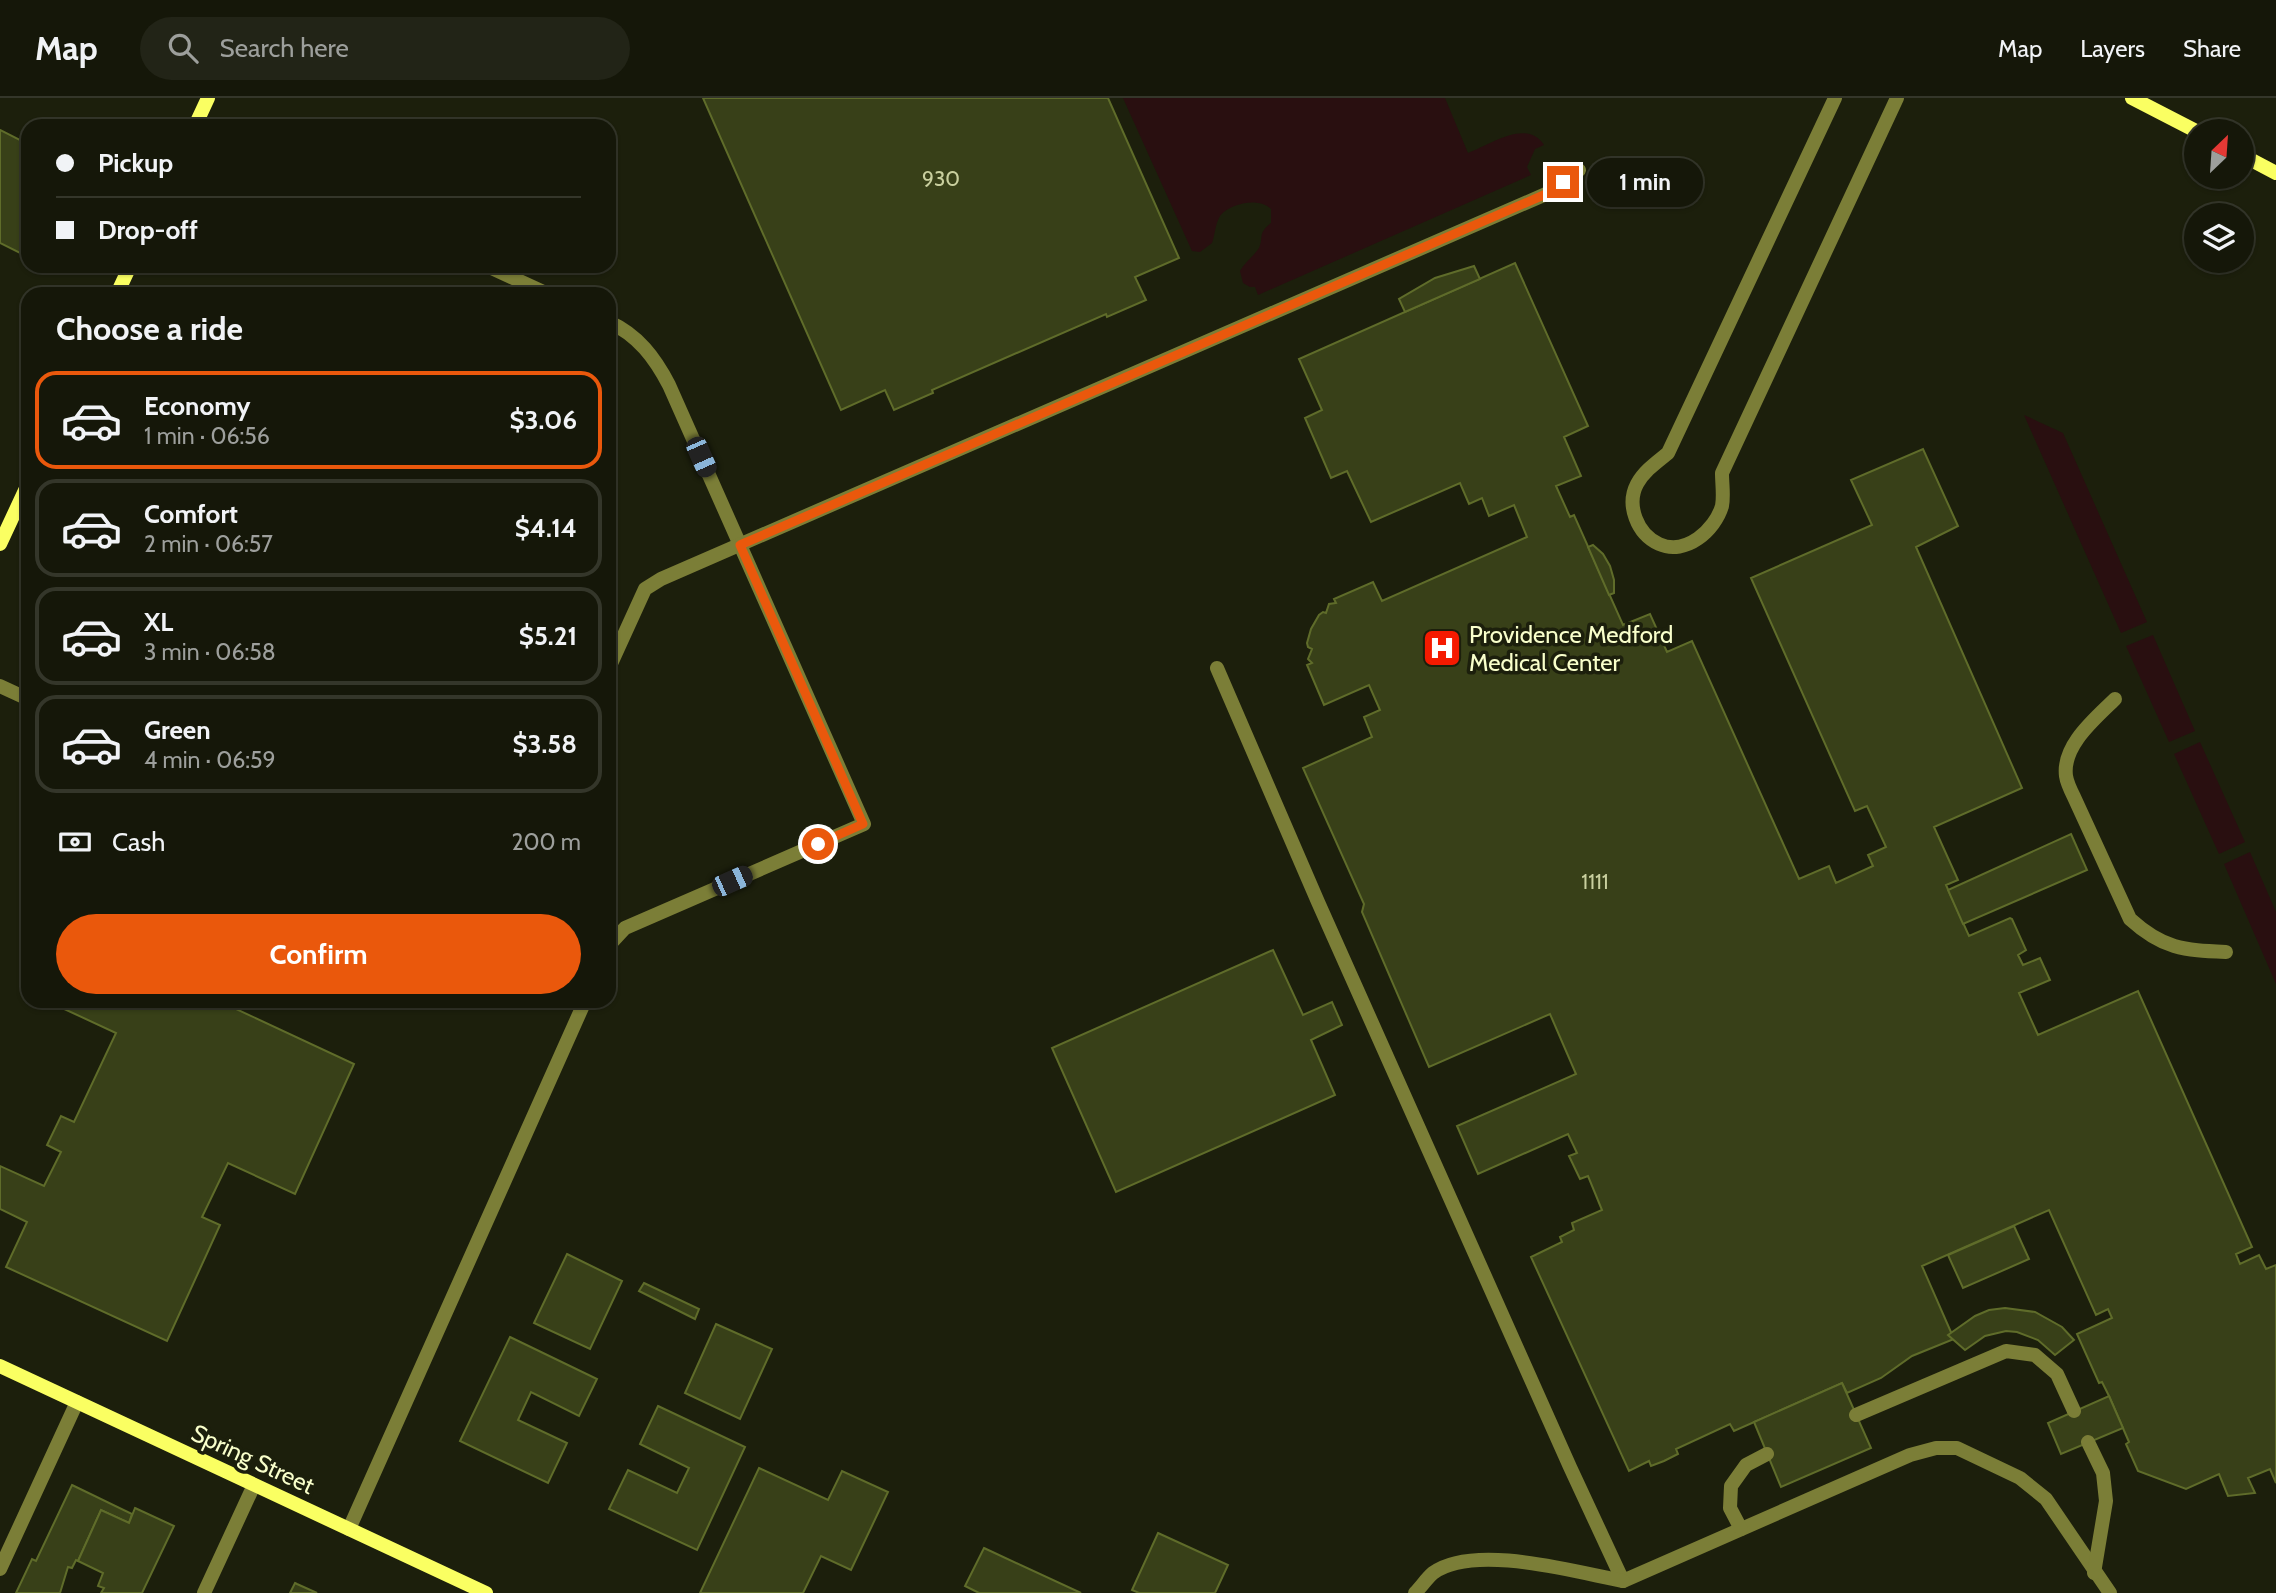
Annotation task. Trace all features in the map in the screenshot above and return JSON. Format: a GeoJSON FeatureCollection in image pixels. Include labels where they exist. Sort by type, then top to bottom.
{"type":"FeatureCollection","features":[{"type":"Feature","properties":{"kind":"street"},"geometry":{"type":"LineString","coordinates":[[198,119],[208,98]]}},
{"type":"Feature","properties":{"kind":"street"},"geometry":{"type":"LineString","coordinates":[[2132,98],[2184,125]]}},
{"type":"Feature","properties":{"kind":"street"},"geometry":{"type":"LineString","coordinates":[[2254,161],[2276,173]]}},
{"type":"Feature","properties":{"kind":"street"},"geometry":{"type":"LineString","coordinates":[[0,544],[21,499]]}},
{"type":"Feature","properties":{"kind":"street","name":"Spring Street"},"geometry":{"type":"LineString","coordinates":[[0,1366],[349,1529],[456,1587],[486,1593]]}},
{"type":"Feature","properties":{"kind":"lane"},"geometry":{"type":"LineString","coordinates":[[1835,98],[1668,453],[1643,474],[1635,486],[1632,501],[1635,519],[1643,532],[1659,544],[1676,547],[1690,543],[1705,534],[1716,520],[1723,503],[1723,473],[1897,98]]}},
{"type":"Feature","properties":{"kind":"lane"},"geometry":{"type":"LineString","coordinates":[[616,653],[645,589],[661,579],[1546,194],[1579,170]]}},
{"type":"Feature","properties":{"kind":"lane"},"geometry":{"type":"LineString","coordinates":[[502,273],[533,287]]}},
{"type":"Feature","properties":{"kind":"lane"},"geometry":{"type":"LineString","coordinates":[[616,326],[639,341],[657,361],[670,385],[863,824],[625,929],[616,938]]}},
{"type":"Feature","properties":{"kind":"lane"},"geometry":{"type":"LineString","coordinates":[[1217,668],[1318,902],[1623,1581]]}},
{"type":"Feature","properties":{"kind":"lane"},"geometry":{"type":"LineString","coordinates":[[0,686],[21,696]]}},
{"type":"Feature","properties":{"kind":"lane"},"geometry":{"type":"LineString","coordinates":[[2115,699],[2087,728],[2069,754],[2066,778],[2074,797],[2130,919],[2144,932],[2164,943],[2186,950],[2226,952]]}},
{"type":"Feature","properties":{"kind":"lane"},"geometry":{"type":"LineString","coordinates":[[349,1529],[582,1008]]}},
{"type":"Feature","properties":{"kind":"lane"},"geometry":{"type":"LineString","coordinates":[[1856,1415],[2006,1351],[2035,1354],[2057,1374],[2074,1411]]}},
{"type":"Feature","properties":{"kind":"lane"},"geometry":{"type":"LineString","coordinates":[[0,1569],[77,1402]]}},
{"type":"Feature","properties":{"kind":"lane"},"geometry":{"type":"LineString","coordinates":[[2088,1442],[2103,1473],[2106,1502],[2094,1573]]}},
{"type":"Feature","properties":{"kind":"lane"},"geometry":{"type":"LineString","coordinates":[[1415,1593],[1433,1573],[1461,1561],[1503,1559],[1623,1581],[1910,1455],[1936,1448],[1957,1448],[2020,1478],[2046,1499],[2110,1593]]}},
{"type":"Feature","properties":{"kind":"lane"},"geometry":{"type":"LineString","coordinates":[[1741,1529],[1730,1508],[1731,1486],[1746,1465],[1768,1454]]}},
{"type":"Feature","properties":{"kind":"lane"},"geometry":{"type":"LineString","coordinates":[[204,1593],[254,1485]]}},
{"type":"Feature","properties":{"kind":"shaded area"},"geometry":{"type":"Polygon","coordinates":[[[1123,98],[1445,98],[1468,153],[1518,134],[1537,137],[1544,145],[1535,149],[1527,167],[1531,175],[1258,295],[1255,287],[1243,283],[1240,271],[1259,248],[1262,233],[1271,223],[1271,209],[1259,203],[1245,203],[1230,208],[1218,219],[1212,243],[1200,252],[1192,251],[1123,98]]]}},
{"type":"Feature","properties":{"kind":"shaded area"},"geometry":{"type":"Polygon","coordinates":[[[2024,415],[2063,433],[2147,622],[2121,633],[2024,415]]]}},
{"type":"Feature","properties":{"kind":"shaded area"},"geometry":{"type":"Polygon","coordinates":[[[2153,635],[2195,731],[2169,742],[2126,646],[2153,635]]]}},
{"type":"Feature","properties":{"kind":"shaded area"},"geometry":{"type":"Polygon","coordinates":[[[2200,742],[2245,842],[2219,854],[2174,754],[2200,742]]]}},
{"type":"Feature","properties":{"kind":"shaded area"},"geometry":{"type":"Polygon","coordinates":[[[2250,852],[2276,912],[2276,984],[2224,864],[2250,852]]]}},
{"type":"Feature","properties":{"kind":"building"},"geometry":{"type":"Polygon","coordinates":[[[703,98],[1108,98],[1179,258],[1135,277],[1146,300],[1107,317],[1106,314],[932,390],[933,393],[894,410],[885,390],[841,410],[703,98]]]}},
{"type":"Feature","properties":{"kind":"building"},"geometry":{"type":"Polygon","coordinates":[[[0,130],[21,140],[21,251],[20,253],[0,243],[0,130]]]}},
{"type":"Feature","properties":{"kind":"building"},"geometry":{"type":"Polygon","coordinates":[[[1515,263],[1588,426],[1564,437],[1581,476],[1556,486],[1570,517],[1574,515],[1623,625],[1650,614],[1667,652],[1692,641],[1799,879],[1829,866],[1836,883],[1873,866],[1868,855],[1886,847],[1867,806],[1855,811],[1751,578],[1872,525],[1851,480],[1923,449],[1958,526],[1916,547],[2022,788],[1934,827],[1958,880],[1946,885],[1969,936],[2010,918],[2026,950],[2018,955],[2023,965],[2040,958],[2050,980],[2019,993],[2038,1035],[2138,991],[2252,1247],[2236,1254],[2240,1264],[2259,1255],[2266,1269],[2276,1265],[2276,1483],[2270,1469],[2248,1478],[2255,1493],[2228,1496],[2219,1474],[2186,1489],[2138,1471],[2109,1396],[2102,1382],[2099,1383],[2077,1334],[2112,1318],[2108,1309],[2096,1315],[2049,1210],[1922,1266],[1954,1339],[1912,1356],[1881,1378],[1847,1393],[1842,1383],[1734,1431],[1730,1424],[1676,1449],[1678,1454],[1664,1461],[1651,1466],[1649,1461],[1629,1471],[1531,1257],[1562,1242],[1560,1237],[1574,1230],[1572,1223],[1602,1210],[1588,1176],[1580,1179],[1569,1156],[1577,1153],[1568,1134],[1478,1174],[1457,1126],[1576,1074],[1550,1014],[1429,1067],[1362,912],[1364,904],[1303,768],[1372,737],[1364,717],[1380,710],[1369,685],[1324,705],[1307,665],[1312,663],[1308,659],[1312,649],[1307,643],[1311,629],[1319,615],[1326,613],[1329,604],[1336,603],[1334,599],[1373,582],[1382,601],[1527,537],[1514,505],[1489,516],[1482,498],[1469,504],[1460,483],[1371,522],[1347,471],[1331,478],[1305,418],[1322,410],[1299,359],[1515,263]]]}},
{"type":"Feature","properties":{"kind":"building"},"geometry":{"type":"Polygon","coordinates":[[[1474,266],[1480,279],[1405,312],[1399,299],[1435,278],[1474,266]]]}},
{"type":"Feature","properties":{"kind":"building"},"geometry":{"type":"Polygon","coordinates":[[[1593,545],[1603,554],[1610,566],[1614,593],[1609,595],[1588,547],[1593,545]]]}},
{"type":"Feature","properties":{"kind":"building"},"geometry":{"type":"Polygon","coordinates":[[[2071,834],[2087,870],[1963,924],[1948,890],[2071,834]]]}},
{"type":"Feature","properties":{"kind":"building"},"geometry":{"type":"Polygon","coordinates":[[[1273,950],[1303,1015],[1332,1002],[1342,1025],[1311,1040],[1335,1095],[1116,1192],[1052,1048],[1273,950]]]}},
{"type":"Feature","properties":{"kind":"building"},"geometry":{"type":"Polygon","coordinates":[[[62,1008],[234,1008],[354,1064],[295,1194],[228,1163],[202,1217],[220,1225],[167,1341],[6,1267],[27,1222],[0,1209],[0,1166],[44,1186],[61,1152],[47,1145],[61,1116],[74,1122],[116,1033],[62,1008]]]}},
{"type":"Feature","properties":{"kind":"building"},"geometry":{"type":"Polygon","coordinates":[[[2014,1226],[2029,1259],[1963,1288],[1948,1255],[2014,1226]]]}},
{"type":"Feature","properties":{"kind":"building"},"geometry":{"type":"Polygon","coordinates":[[[567,1254],[622,1281],[590,1349],[534,1323],[567,1254]]]}},
{"type":"Feature","properties":{"kind":"building"},"geometry":{"type":"Polygon","coordinates":[[[644,1283],[699,1309],[695,1319],[639,1291],[644,1283]]]}},
{"type":"Feature","properties":{"kind":"building"},"geometry":{"type":"Polygon","coordinates":[[[2005,1308],[2035,1312],[2062,1327],[2074,1340],[2055,1355],[2038,1340],[2017,1332],[2006,1331],[1985,1336],[1965,1350],[1948,1335],[1975,1316],[1989,1310],[2005,1308]]]}},
{"type":"Feature","properties":{"kind":"building"},"geometry":{"type":"Polygon","coordinates":[[[716,1324],[772,1349],[740,1419],[685,1393],[716,1324]]]}},
{"type":"Feature","properties":{"kind":"building"},"geometry":{"type":"Polygon","coordinates":[[[510,1337],[597,1379],[579,1416],[531,1392],[518,1420],[567,1443],[548,1483],[460,1441],[510,1337]]]}},
{"type":"Feature","properties":{"kind":"building"},"geometry":{"type":"Polygon","coordinates":[[[1842,1383],[1871,1448],[1781,1487],[1754,1422],[1842,1383]]]}},
{"type":"Feature","properties":{"kind":"building"},"geometry":{"type":"Polygon","coordinates":[[[2109,1396],[2123,1428],[2061,1454],[2048,1423],[2109,1396]]]}},
{"type":"Feature","properties":{"kind":"building"},"geometry":{"type":"Polygon","coordinates":[[[658,1406],[745,1447],[697,1550],[609,1509],[628,1470],[677,1493],[689,1468],[640,1444],[658,1406]]]}},
{"type":"Feature","properties":{"kind":"building"},"geometry":{"type":"Polygon","coordinates":[[[759,1468],[828,1500],[842,1471],[888,1492],[851,1570],[821,1556],[803,1593],[700,1593],[759,1468]]]}},
{"type":"Feature","properties":{"kind":"building"},"geometry":{"type":"Polygon","coordinates":[[[72,1485],[132,1514],[129,1523],[101,1510],[78,1561],[76,1560],[72,1568],[68,1567],[60,1593],[16,1593],[32,1559],[36,1561],[72,1485]]]}},
{"type":"Feature","properties":{"kind":"building"},"geometry":{"type":"Polygon","coordinates":[[[135,1508],[174,1526],[142,1593],[101,1593],[104,1588],[98,1586],[103,1573],[78,1561],[101,1510],[129,1523],[135,1508]]]}},
{"type":"Feature","properties":{"kind":"building"},"geometry":{"type":"Polygon","coordinates":[[[1158,1533],[1228,1565],[1215,1593],[1139,1593],[1132,1590],[1158,1533]]]}},
{"type":"Feature","properties":{"kind":"building"},"geometry":{"type":"Polygon","coordinates":[[[984,1548],[1081,1593],[979,1593],[965,1586],[984,1548]]]}},
{"type":"Feature","properties":{"kind":"building"},"geometry":{"type":"Polygon","coordinates":[[[295,1583],[297,1584],[317,1593],[290,1593],[295,1583]]]}},
{"type":"Feature","properties":{"kind":"place","name":"Providence Medford Medical Center"},"geometry":{"type":"Point","coordinates":[1442,648]}},
{"type":"Feature","properties":{"kind":"route"},"geometry":{"type":"LineString","coordinates":[[818,844],[863,824],[740,545],[1546,194],[1563,182]]}}]}
